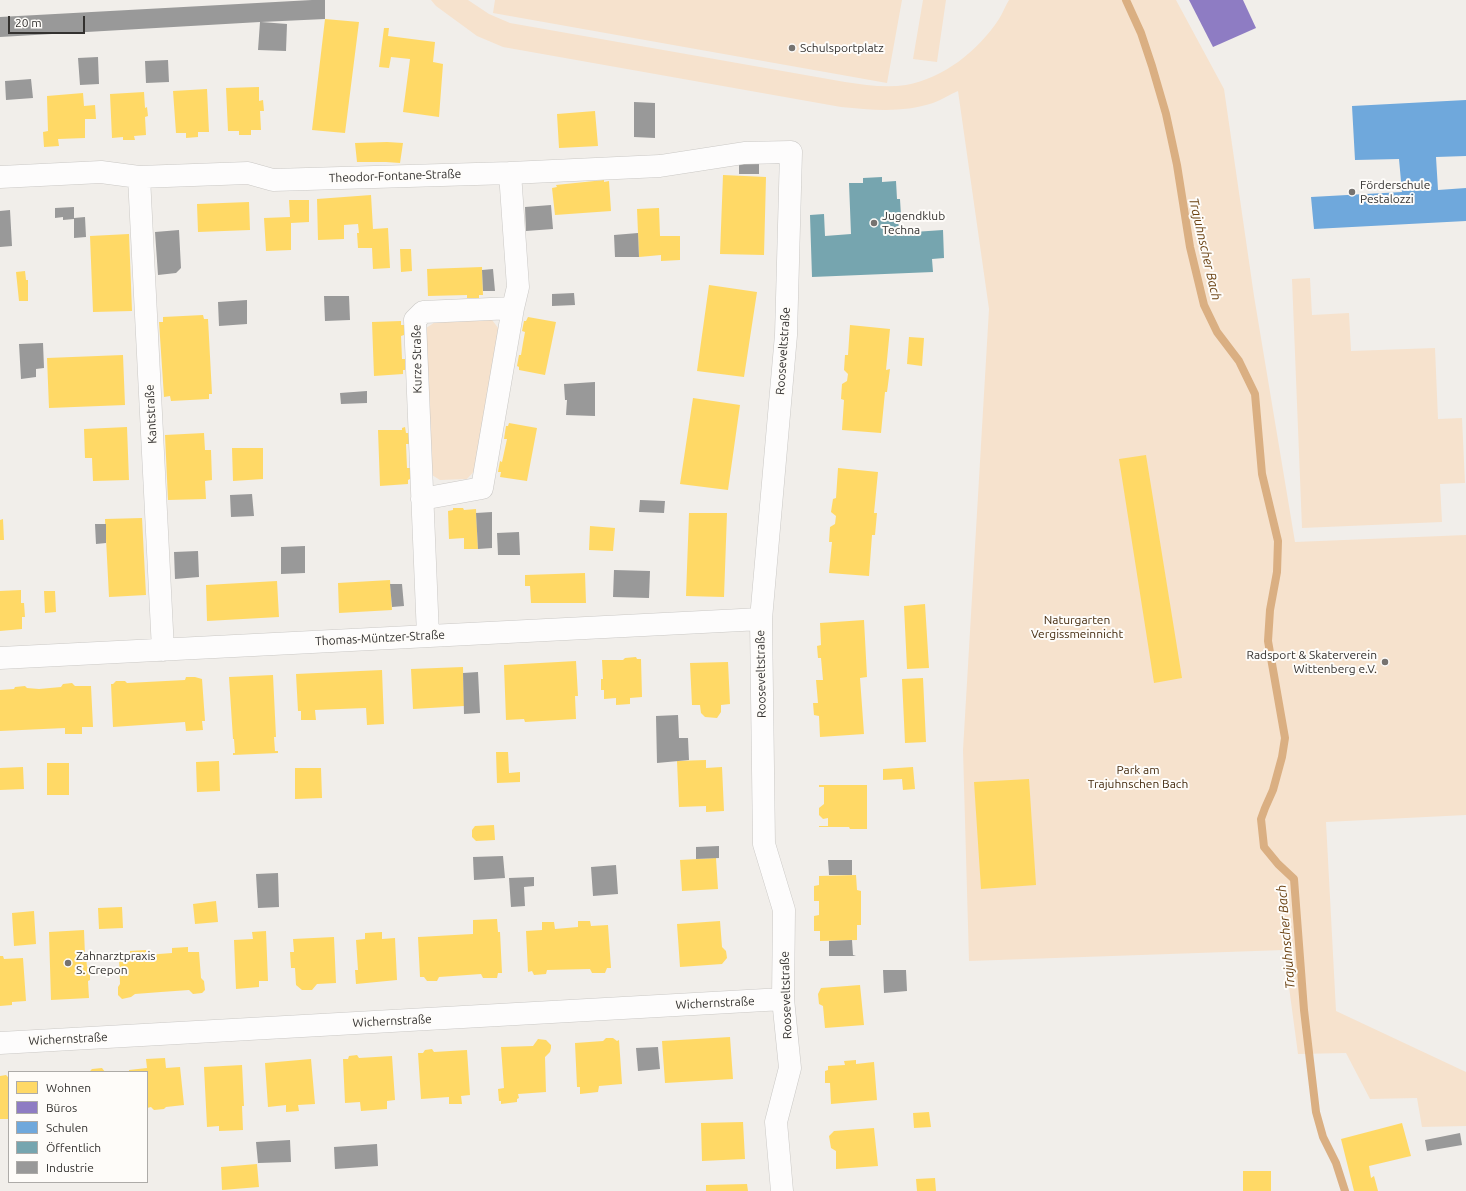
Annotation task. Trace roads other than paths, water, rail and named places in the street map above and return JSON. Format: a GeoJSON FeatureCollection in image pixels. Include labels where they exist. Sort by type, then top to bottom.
{"type":"FeatureCollection","features":[{"type":"Feature","properties":{"kind":"street","name":"Theodor-Fontane-Straße"},"geometry":{"type":"LineString","coordinates":[[0,177],[101,172],[139,177],[248,173],[273,180],[510,173],[660,166],[744,152],[791,152]]}},
{"type":"Feature","properties":{"kind":"street","name":"Rooseveltstraße"},"geometry":{"type":"LineString","coordinates":[[782,1191],[776,1122],[790,1068],[783,999],[784,910],[764,844],[761,619],[786,335],[791,152]]}},
{"type":"Feature","properties":{"kind":"street"},"geometry":{"type":"LineString","coordinates":[[422,498],[482,488],[513,308],[518,287],[510,173]]}},
{"type":"Feature","properties":{"kind":"street","name":"Kantstraße"},"geometry":{"type":"LineString","coordinates":[[139,177],[163,650]]}},
{"type":"Feature","properties":{"kind":"street","name":"Kurze Straße"},"geometry":{"type":"LineString","coordinates":[[428,636],[415,320],[423,312],[513,308]]}},
{"type":"Feature","properties":{"kind":"street","name":"Thomas-Müntzer-Straße"},"geometry":{"type":"LineString","coordinates":[[0,658],[761,619]]}},
{"type":"Feature","properties":{"kind":"street","name":"Wichernstraße"},"geometry":{"type":"LineString","coordinates":[[0,1043],[783,999]]}},
{"type":"Feature","properties":{"kind":"waterway","name":"Trajuhnscher Bach"},"geometry":{"type":"LineString","coordinates":[[1126,0],[1141,33],[1166,114],[1177,165],[1190,247],[1204,305],[1217,332],[1239,361],[1255,394],[1262,474],[1278,541],[1277,572],[1270,610],[1268,641],[1285,738],[1282,757],[1273,790],[1261,819],[1264,847],[1278,864],[1294,879],[1304,1010],[1316,1112],[1323,1137],[1336,1163],[1345,1191]]}},
{"type":"Feature","properties":{"kind":"place","name":"Schulsportplatz"},"geometry":{"type":"Point","coordinates":[792,48]}},
{"type":"Feature","properties":{"kind":"place","name":"Förderschule Pestalozzi"},"geometry":{"type":"Point","coordinates":[1352,192]}},
{"type":"Feature","properties":{"kind":"place","name":"Jugendklub Techna"},"geometry":{"type":"Point","coordinates":[874,223]}},
{"type":"Feature","properties":{"kind":"place","name":"Radsport & Skaterverein Wittenberg e.V."},"geometry":{"type":"Point","coordinates":[1385,662]}},
{"type":"Feature","properties":{"kind":"place","name":"Zahnarztpraxis S. Crepon"},"geometry":{"type":"Point","coordinates":[68,963]}},
{"type":"Feature","properties":{"kind":"park label","name":"Naturgarten Vergissmeinnicht"},"geometry":{"type":"Point","coordinates":[1077,627]}},
{"type":"Feature","properties":{"kind":"park label","name":"Park am Trajuhnschen Bach"},"geometry":{"type":"Point","coordinates":[1138,777]}}]}
